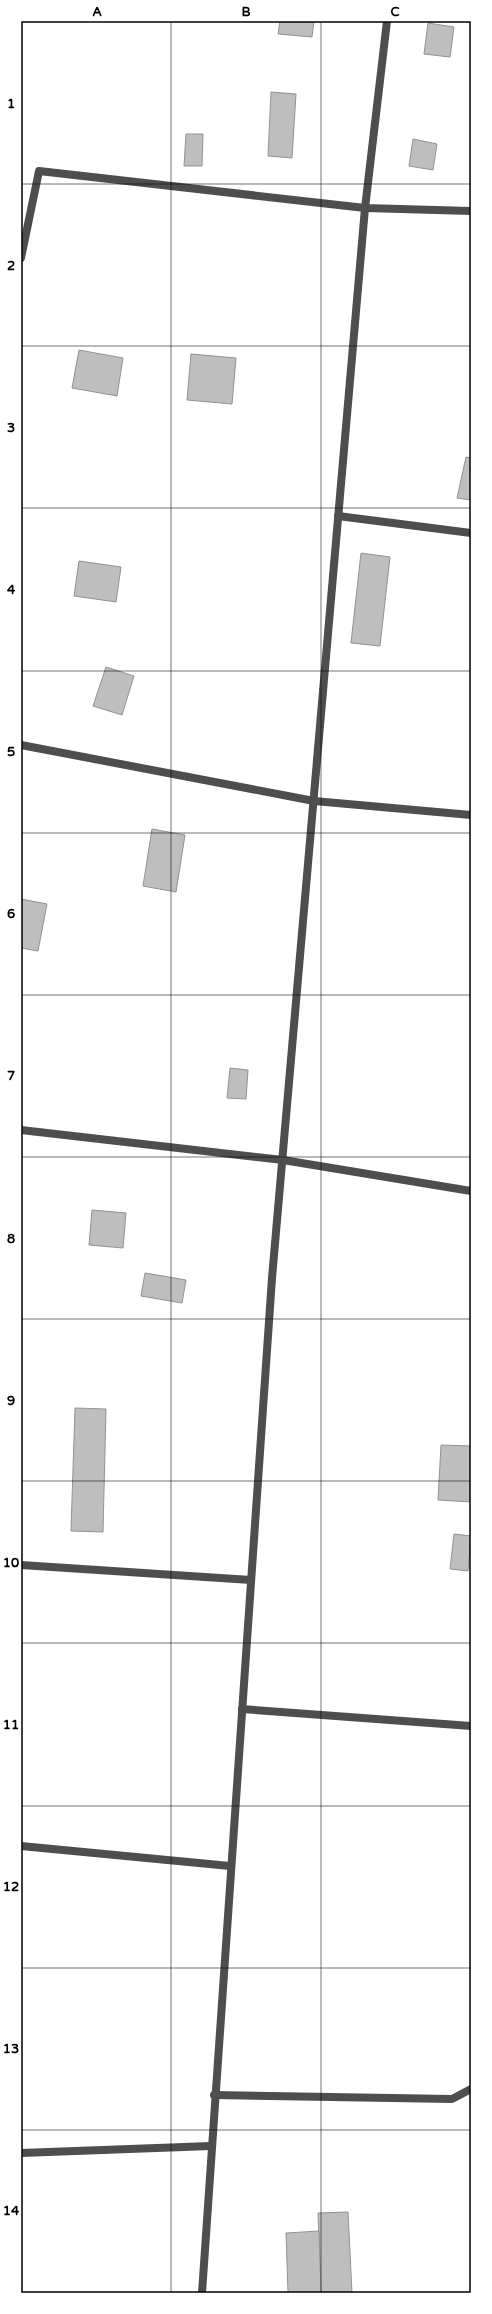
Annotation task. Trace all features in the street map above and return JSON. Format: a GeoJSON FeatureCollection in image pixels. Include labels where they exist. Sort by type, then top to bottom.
{"type":"FeatureCollection","features":[{"type":"Feature","properties":{"kind":"street"},"geometry":{"type":"LineString","coordinates":[[202,2293],[230,1866],[283,1160],[365,208],[387,21]]}},
{"type":"Feature","properties":{"kind":"street"},"geometry":{"type":"LineString","coordinates":[[21,258],[39,171],[365,208],[471,211]]}},
{"type":"Feature","properties":{"kind":"street"},"geometry":{"type":"LineString","coordinates":[[338,516],[471,533]]}},
{"type":"Feature","properties":{"kind":"street"},"geometry":{"type":"LineString","coordinates":[[21,745],[314,801],[471,815]]}},
{"type":"Feature","properties":{"kind":"street"},"geometry":{"type":"LineString","coordinates":[[21,1130],[283,1160],[471,1191]]}},
{"type":"Feature","properties":{"kind":"street"},"geometry":{"type":"LineString","coordinates":[[21,1566],[251,1580]]}},
{"type":"Feature","properties":{"kind":"street"},"geometry":{"type":"LineString","coordinates":[[242,1709],[471,1726]]}},
{"type":"Feature","properties":{"kind":"street"},"geometry":{"type":"LineString","coordinates":[[21,1846],[230,1866]]}},
{"type":"Feature","properties":{"kind":"street"},"geometry":{"type":"LineString","coordinates":[[214,2095],[452,2099],[471,2089]]}},
{"type":"Feature","properties":{"kind":"street"},"geometry":{"type":"LineString","coordinates":[[21,2154],[211,2146]]}},
{"type":"Feature","properties":{"kind":"building"},"geometry":{"type":"Polygon","coordinates":[[[280,21],[314,21],[312,37],[278,34],[280,21]]]}},
{"type":"Feature","properties":{"kind":"building"},"geometry":{"type":"Polygon","coordinates":[[[428,23],[454,27],[450,57],[424,54],[428,23]]]}},
{"type":"Feature","properties":{"kind":"building"},"geometry":{"type":"Polygon","coordinates":[[[271,92],[296,94],[292,158],[268,156],[271,92]]]}},
{"type":"Feature","properties":{"kind":"building"},"geometry":{"type":"Polygon","coordinates":[[[186,134],[203,134],[202,166],[184,166],[186,134]]]}},
{"type":"Feature","properties":{"kind":"building"},"geometry":{"type":"Polygon","coordinates":[[[413,139],[437,144],[433,170],[409,166],[413,139]]]}},
{"type":"Feature","properties":{"kind":"building"},"geometry":{"type":"Polygon","coordinates":[[[79,350],[123,358],[117,396],[72,388],[79,350]]]}},
{"type":"Feature","properties":{"kind":"building"},"geometry":{"type":"Polygon","coordinates":[[[191,354],[236,358],[232,404],[187,400],[191,354]]]}},
{"type":"Feature","properties":{"kind":"building"},"geometry":{"type":"Polygon","coordinates":[[[466,457],[471,458],[471,500],[457,498],[466,457]]]}},
{"type":"Feature","properties":{"kind":"building"},"geometry":{"type":"Polygon","coordinates":[[[361,553],[390,557],[380,646],[351,643],[361,553]]]}},
{"type":"Feature","properties":{"kind":"building"},"geometry":{"type":"Polygon","coordinates":[[[79,561],[121,567],[116,602],[74,596],[79,561]]]}},
{"type":"Feature","properties":{"kind":"building"},"geometry":{"type":"Polygon","coordinates":[[[106,667],[134,676],[122,715],[93,706],[106,667]]]}},
{"type":"Feature","properties":{"kind":"building"},"geometry":{"type":"Polygon","coordinates":[[[152,829],[185,835],[176,892],[143,886],[152,829]]]}},
{"type":"Feature","properties":{"kind":"building"},"geometry":{"type":"Polygon","coordinates":[[[21,899],[47,904],[38,951],[21,948],[21,899]]]}},
{"type":"Feature","properties":{"kind":"building"},"geometry":{"type":"Polygon","coordinates":[[[230,1068],[248,1070],[246,1099],[227,1098],[230,1068]]]}},
{"type":"Feature","properties":{"kind":"building"},"geometry":{"type":"Polygon","coordinates":[[[92,1210],[126,1213],[123,1248],[89,1245],[92,1210]]]}},
{"type":"Feature","properties":{"kind":"building"},"geometry":{"type":"Polygon","coordinates":[[[145,1273],[186,1280],[182,1303],[141,1296],[145,1273]]]}},
{"type":"Feature","properties":{"kind":"building"},"geometry":{"type":"Polygon","coordinates":[[[75,1408],[106,1409],[103,1532],[71,1531],[75,1408]]]}},
{"type":"Feature","properties":{"kind":"building"},"geometry":{"type":"Polygon","coordinates":[[[441,1445],[471,1446],[471,1502],[438,1500],[441,1445]]]}},
{"type":"Feature","properties":{"kind":"building"},"geometry":{"type":"Polygon","coordinates":[[[454,1534],[471,1536],[468,1571],[450,1569],[454,1534]]]}},
{"type":"Feature","properties":{"kind":"building"},"geometry":{"type":"Polygon","coordinates":[[[348,2212],[352,2293],[321,2293],[318,2213],[348,2212]]]}},
{"type":"Feature","properties":{"kind":"building"},"geometry":{"type":"Polygon","coordinates":[[[319,2231],[321,2293],[288,2293],[286,2233],[319,2231]]]}}]}
